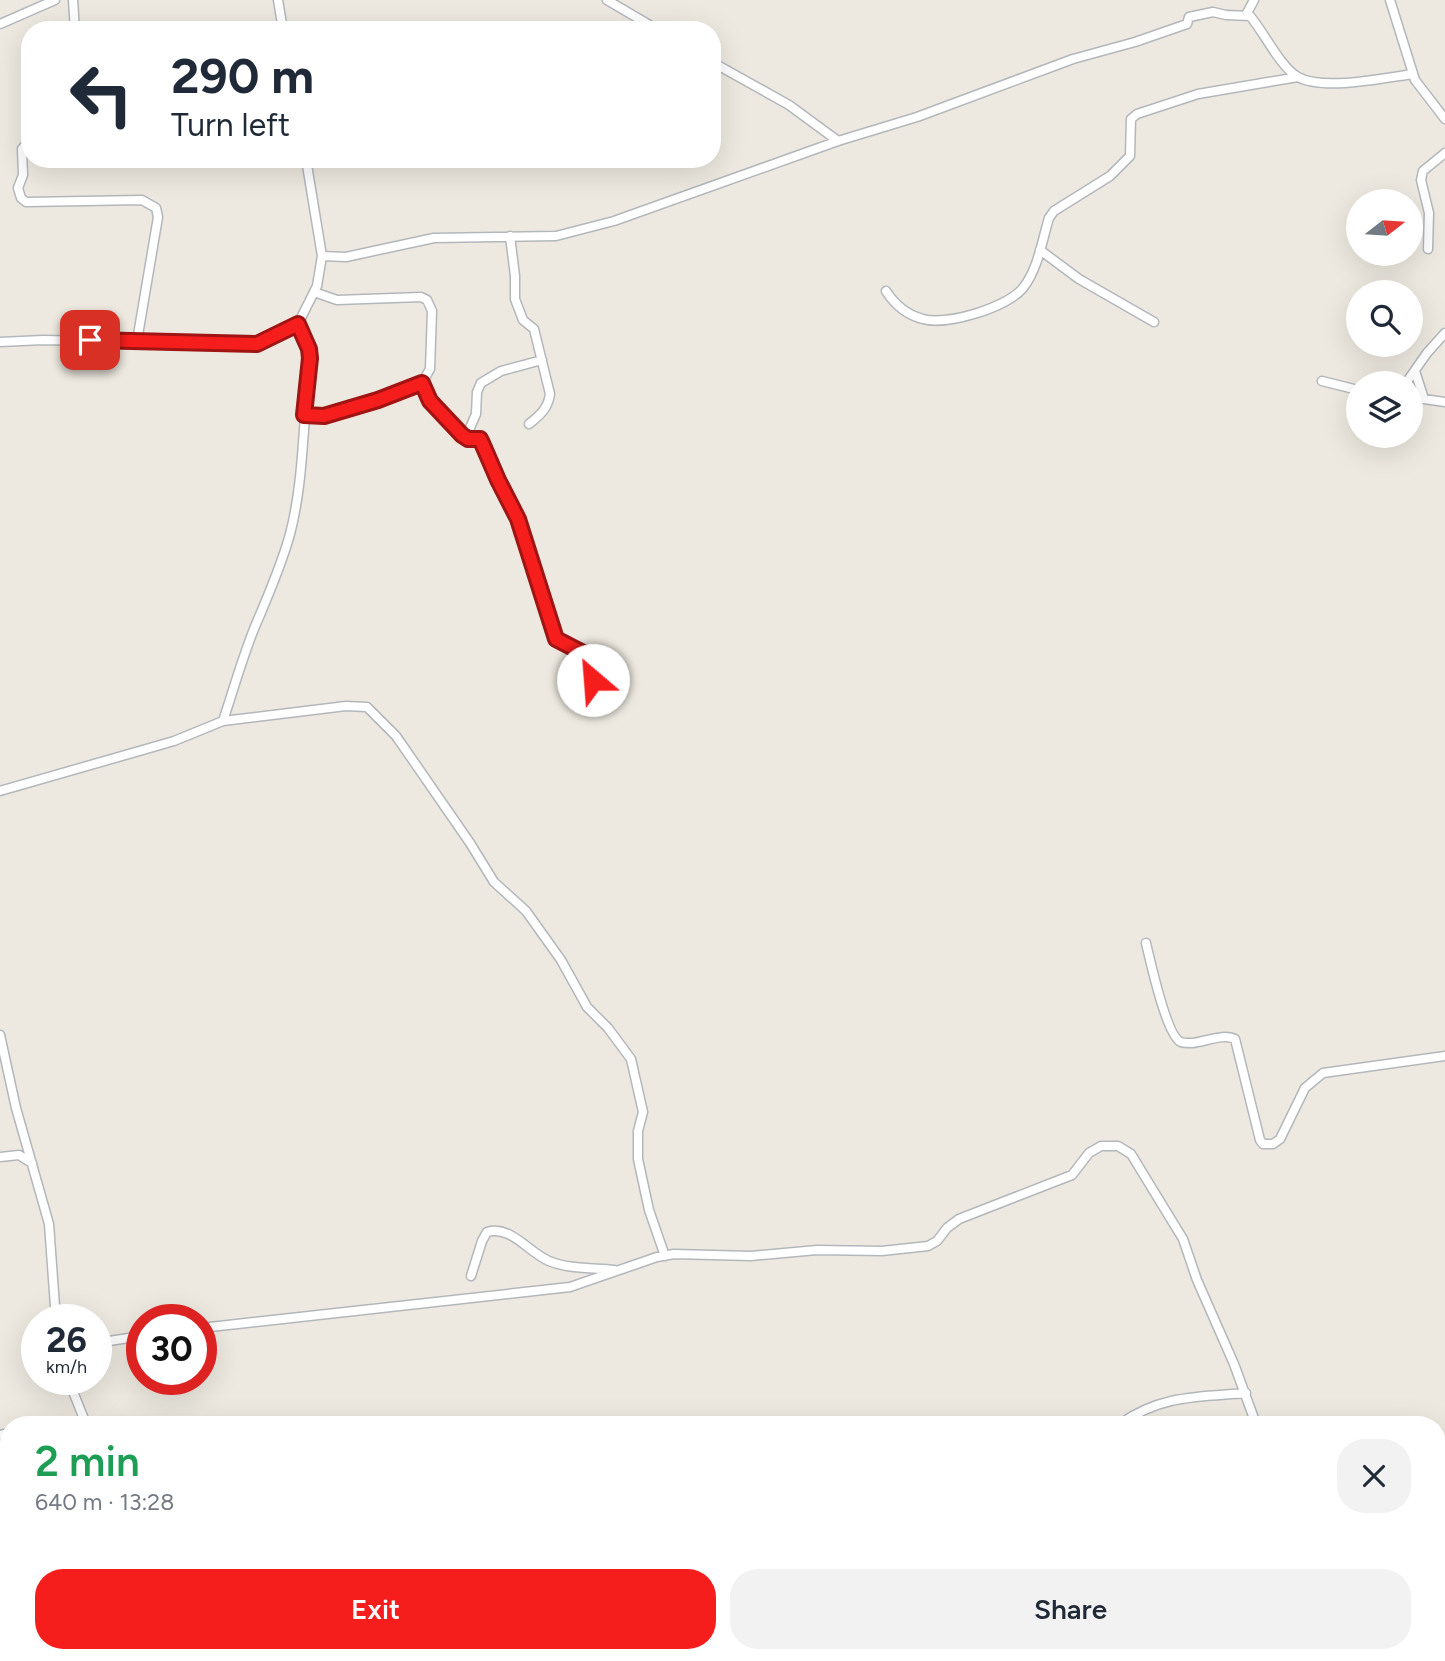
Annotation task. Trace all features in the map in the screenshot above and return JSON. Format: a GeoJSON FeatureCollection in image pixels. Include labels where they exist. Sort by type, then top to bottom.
{"type":"FeatureCollection","features":[{"type":"Feature","properties":{"kind":"street"},"geometry":{"type":"LineString","coordinates":[[0,24],[55,0]]}},
{"type":"Feature","properties":{"kind":"street"},"geometry":{"type":"LineString","coordinates":[[73,0],[74,21]]}},
{"type":"Feature","properties":{"kind":"street"},"geometry":{"type":"LineString","coordinates":[[278,0],[282,21]]}},
{"type":"Feature","properties":{"kind":"street"},"geometry":{"type":"LineString","coordinates":[[607,0],[643,21]]}},
{"type":"Feature","properties":{"kind":"street"},"geometry":{"type":"LineString","coordinates":[[1246,15],[1254,0]]}},
{"type":"Feature","properties":{"kind":"street"},"geometry":{"type":"LineString","coordinates":[[1390,0],[1413,74],[1426,97],[1445,120]]}},
{"type":"Feature","properties":{"kind":"street"},"geometry":{"type":"LineString","coordinates":[[322,256],[346,257],[434,237],[556,236],[614,221],[838,141],[917,117],[1073,58],[1146,39],[1161,31],[1187,24],[1189,17],[1213,12],[1246,15],[1255,22],[1277,55],[1298,77]]}},
{"type":"Feature","properties":{"kind":"street"},"geometry":{"type":"LineString","coordinates":[[721,67],[789,105],[838,141]]}},
{"type":"Feature","properties":{"kind":"street"},"geometry":{"type":"LineString","coordinates":[[886,291],[901,309],[923,319],[937,321],[996,306],[1015,296],[1032,274],[1049,218],[1054,211],[1110,176],[1130,156],[1131,118],[1137,114],[1198,94],[1298,77],[1342,83],[1413,74]]}},
{"type":"Feature","properties":{"kind":"street"},"geometry":{"type":"LineString","coordinates":[[1428,248],[1429,214],[1421,180],[1423,172],[1445,153]]}},
{"type":"Feature","properties":{"kind":"street"},"geometry":{"type":"LineString","coordinates":[[23,168],[18,188],[21,198],[26,202],[132,199],[149,202],[156,208],[158,217],[137,341]]}},
{"type":"Feature","properties":{"kind":"street"},"geometry":{"type":"LineString","coordinates":[[0,342],[257,344],[298,324],[314,292],[322,256],[307,168]]}},
{"type":"Feature","properties":{"kind":"street"},"geometry":{"type":"LineString","coordinates":[[510,236],[515,276],[514,299],[523,320],[534,329],[550,387],[549,403],[529,424]]}},
{"type":"Feature","properties":{"kind":"street"},"geometry":{"type":"LineString","coordinates":[[1040,250],[1079,279],[1154,321]]}},
{"type":"Feature","properties":{"kind":"street"},"geometry":{"type":"LineString","coordinates":[[304,415],[324,416],[378,400],[422,383],[430,369],[432,311],[427,300],[421,297],[337,300],[314,292]]}},
{"type":"Feature","properties":{"kind":"street"},"geometry":{"type":"LineString","coordinates":[[223,721],[290,534],[301,475],[310,358],[298,324]]}},
{"type":"Feature","properties":{"kind":"street"},"geometry":{"type":"LineString","coordinates":[[1415,371],[1445,333]]}},
{"type":"Feature","properties":{"kind":"street"},"geometry":{"type":"LineString","coordinates":[[466,437],[476,414],[477,392],[481,383],[501,371],[542,360]]}},
{"type":"Feature","properties":{"kind":"street"},"geometry":{"type":"LineString","coordinates":[[1322,382],[1346,387]]}},
{"type":"Feature","properties":{"kind":"street"},"geometry":{"type":"LineString","coordinates":[[422,383],[430,401],[466,437],[480,439],[518,519],[556,639],[585,654],[597,695]]}},
{"type":"Feature","properties":{"kind":"street"},"geometry":{"type":"LineString","coordinates":[[1423,396],[1424,399],[1445,402]]}},
{"type":"Feature","properties":{"kind":"street"},"geometry":{"type":"LineString","coordinates":[[0,791],[174,741],[223,721],[367,707],[396,736],[494,882],[526,911],[561,960],[587,1007],[608,1028],[631,1059],[643,1112],[638,1131],[638,1159],[649,1210],[665,1256]]}},
{"type":"Feature","properties":{"kind":"street"},"geometry":{"type":"LineString","coordinates":[[1146,943],[1174,1037],[1180,1042],[1189,1043],[1226,1036],[1235,1039],[1260,1140],[1264,1144],[1273,1144],[1280,1139],[1306,1088],[1323,1073],[1445,1056]]}},
{"type":"Feature","properties":{"kind":"street"},"geometry":{"type":"LineString","coordinates":[[0,1035],[16,1108],[49,1224],[55,1304]]}},
{"type":"Feature","properties":{"kind":"street"},"geometry":{"type":"LineString","coordinates":[[217,1326],[570,1287],[665,1256],[751,1256],[817,1250],[882,1251],[928,1246],[937,1241],[947,1228],[959,1219],[1059,1181],[1072,1175],[1089,1153],[1101,1146],[1118,1146],[1132,1154],[1183,1239],[1253,1416]]}},
{"type":"Feature","properties":{"kind":"street"},"geometry":{"type":"LineString","coordinates":[[0,1157],[19,1155],[32,1163]]}},
{"type":"Feature","properties":{"kind":"street"},"geometry":{"type":"LineString","coordinates":[[471,1276],[482,1241],[487,1232],[494,1230],[506,1232],[551,1262],[617,1271]]}},
{"type":"Feature","properties":{"kind":"street"},"geometry":{"type":"LineString","coordinates":[[1132,1416],[1169,1400],[1246,1393]]}},
{"type":"Feature","properties":{"kind":"street"},"geometry":{"type":"LineString","coordinates":[[74,1395],[83,1416]]}},
{"type":"Feature","properties":{"kind":"route"},"geometry":{"type":"LineString","coordinates":[[90,340],[257,344],[298,324],[310,358],[304,415],[324,416],[422,383],[430,401],[462,435],[468,439],[480,439],[518,519],[556,639],[585,654],[593,680]]}}]}
